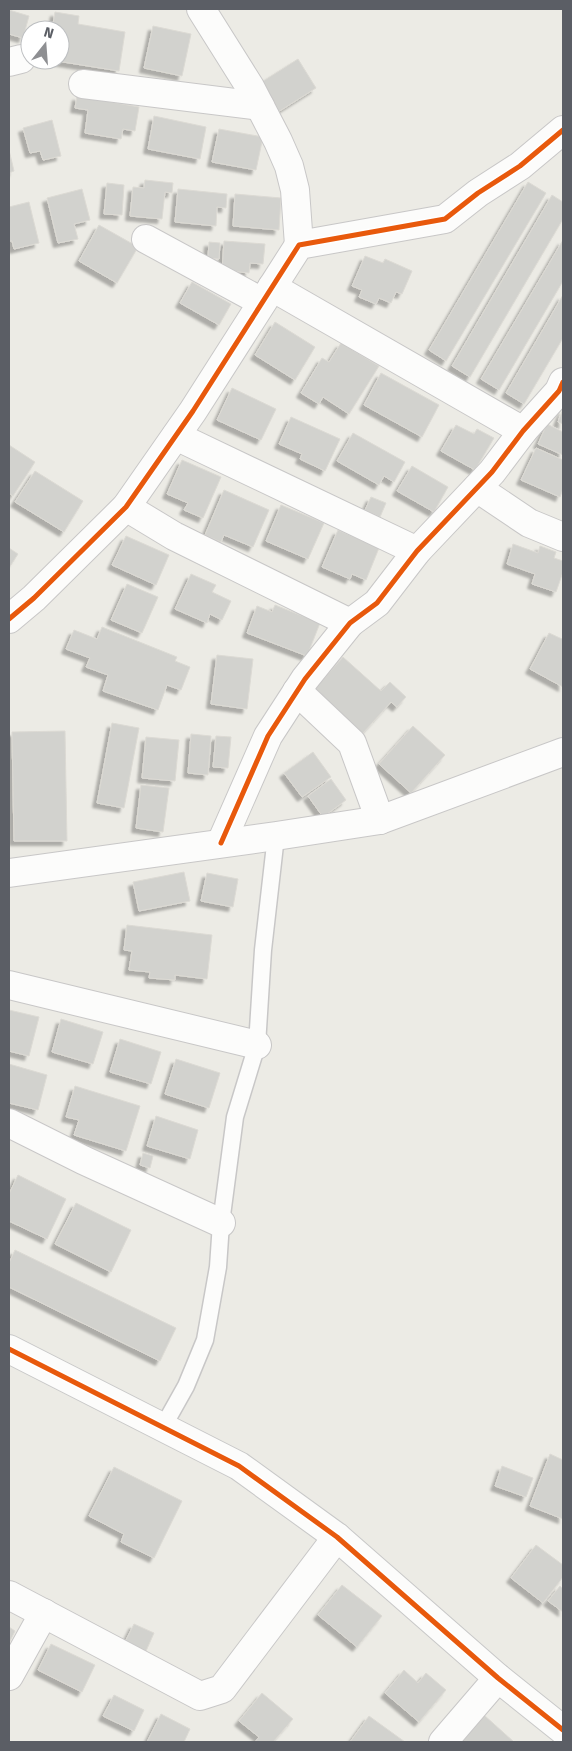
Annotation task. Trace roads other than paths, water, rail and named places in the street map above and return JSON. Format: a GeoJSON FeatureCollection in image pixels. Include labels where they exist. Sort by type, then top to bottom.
{"type":"FeatureCollection","features":[{"type":"Feature","properties":{"kind":"street"},"geometry":{"type":"LineString","coordinates":[[9,619],[34,598],[126,507],[176,436],[299,245],[295,190],[290,166],[260,106],[201,9]]}},
{"type":"Feature","properties":{"kind":"street"},"geometry":{"type":"LineString","coordinates":[[83,84],[260,106]]}},
{"type":"Feature","properties":{"kind":"street"},"geometry":{"type":"LineString","coordinates":[[299,245],[445,219],[478,193],[520,166],[563,130]]}},
{"type":"Feature","properties":{"kind":"street"},"geometry":{"type":"LineString","coordinates":[[146,240],[267,295],[523,431]]}},
{"type":"Feature","properties":{"kind":"street"},"geometry":{"type":"LineString","coordinates":[[221,843],[268,736],[305,679],[350,623],[377,604],[418,551],[477,488],[523,431],[559,391],[563,382]]}},
{"type":"Feature","properties":{"kind":"street"},"geometry":{"type":"LineString","coordinates":[[176,436],[418,551]]}},
{"type":"Feature","properties":{"kind":"street"},"geometry":{"type":"LineString","coordinates":[[477,488],[529,523],[563,537]]}},
{"type":"Feature","properties":{"kind":"street"},"geometry":{"type":"LineString","coordinates":[[126,507],[174,536],[350,623]]}},
{"type":"Feature","properties":{"kind":"street"},"geometry":{"type":"LineString","coordinates":[[297,692],[352,743],[380,820]]}},
{"type":"Feature","properties":{"kind":"street"},"geometry":{"type":"LineString","coordinates":[[9,873],[380,820],[563,752]]}},
{"type":"Feature","properties":{"kind":"street"},"geometry":{"type":"LineString","coordinates":[[9,985],[257,1045]]}},
{"type":"Feature","properties":{"kind":"street"},"geometry":{"type":"LineString","coordinates":[[9,1123],[83,1160],[221,1223]]}},
{"type":"Feature","properties":{"kind":"street"},"geometry":{"type":"LineString","coordinates":[[9,1349],[239,1466],[337,1537],[498,1678],[563,1730]]}},
{"type":"Feature","properties":{"kind":"street"},"geometry":{"type":"LineString","coordinates":[[9,1595],[200,1696],[222,1689],[337,1537]]}},
{"type":"Feature","properties":{"kind":"street"},"geometry":{"type":"LineString","coordinates":[[9,1676],[44,1613]]}},
{"type":"Feature","properties":{"kind":"street"},"geometry":{"type":"LineString","coordinates":[[443,1742],[498,1678]]}},
{"type":"Feature","properties":{"kind":"lane"},"geometry":{"type":"LineString","coordinates":[[164,1427],[186,1386],[205,1340],[218,1267],[221,1223],[235,1117],[257,1045],[263,950],[276,836]]}}]}
